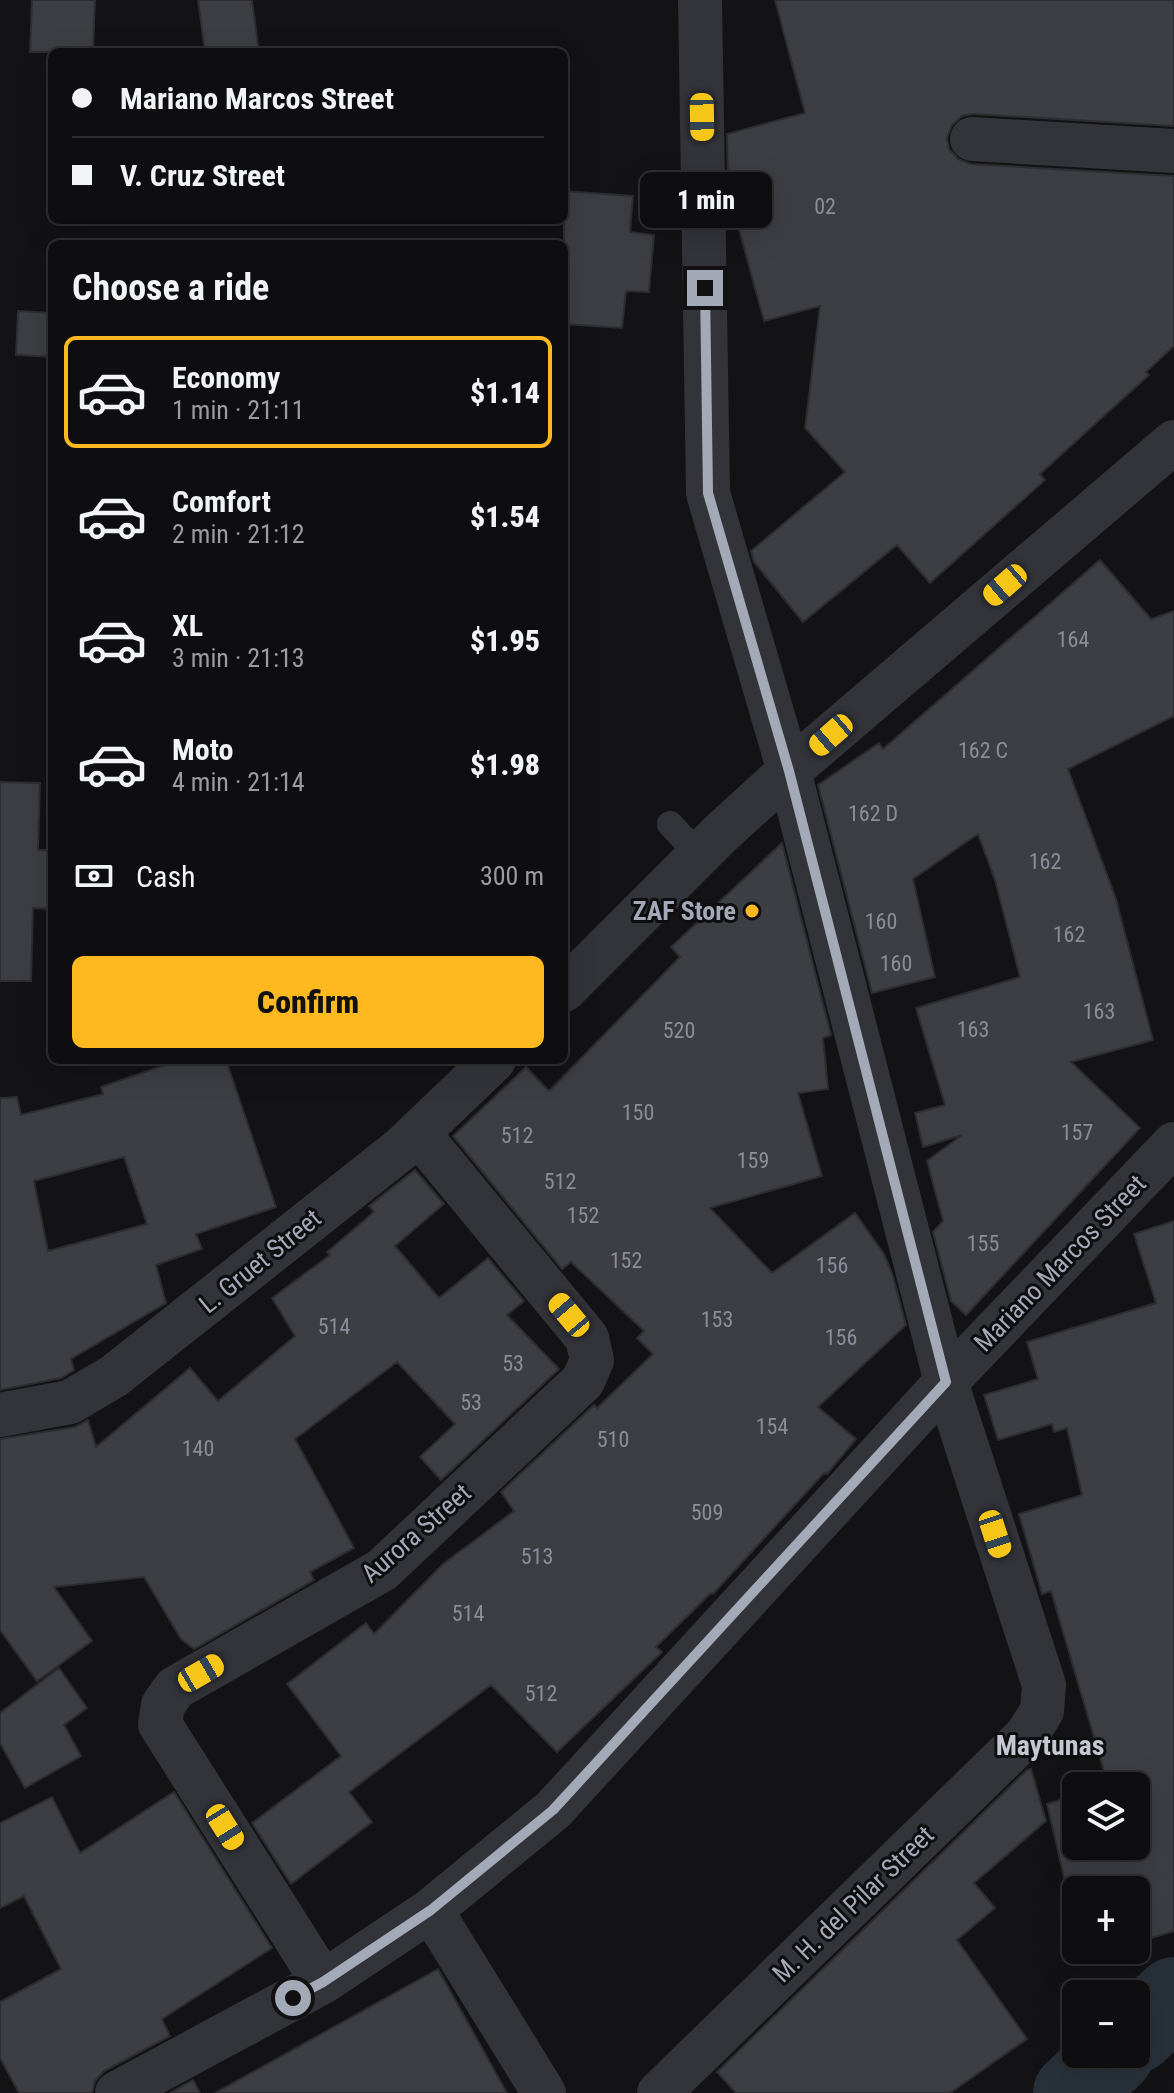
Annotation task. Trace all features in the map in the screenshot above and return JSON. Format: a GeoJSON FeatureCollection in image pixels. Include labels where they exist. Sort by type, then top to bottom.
{"type":"FeatureCollection","features":[{"type":"Feature","properties":{"kind":"street"},"geometry":{"type":"LineString","coordinates":[[700,0],[708,493],[789,771],[946,1382]]}},
{"type":"Feature","properties":{"kind":"street"},"geometry":{"type":"LineString","coordinates":[[972,139],[1174,151]]}},
{"type":"Feature","properties":{"kind":"street"},"geometry":{"type":"LineString","coordinates":[[568,986],[699,855],[789,771],[1174,442]]}},
{"type":"Feature","properties":{"kind":"street","name":"L. Gruet Street"},"geometry":{"type":"LineString","coordinates":[[0,1415],[70,1402],[114,1376],[418,1133],[490,1064]]}},
{"type":"Feature","properties":{"kind":"street","name":"Aurora Street"},"geometry":{"type":"LineString","coordinates":[[323,1982],[160,1724],[163,1705],[175,1688],[382,1570],[583,1381],[592,1360],[587,1338],[418,1133]]}},
{"type":"Feature","properties":{"kind":"street","name":"Mariano Marcos Street"},"geometry":{"type":"LineString","coordinates":[[117,2093],[323,1982],[431,1910],[553,1810],[946,1382],[1174,1144]]}},
{"type":"Feature","properties":{"kind":"street","name":"M. H. del Pilar Street"},"geometry":{"type":"LineString","coordinates":[[659,2093],[1026,1736],[1042,1711],[1044,1685],[946,1382]]}},
{"type":"Feature","properties":{"kind":"street"},"geometry":{"type":"LineString","coordinates":[[431,1910],[544,2093]]}},
{"type":"Feature","properties":{"kind":"lane"},"geometry":{"type":"LineString","coordinates":[[670,824],[699,855]]}},
{"type":"Feature","properties":{"kind":"building"},"geometry":{"type":"Polygon","coordinates":[[[32,0],[95,0],[93,48],[48,48],[48,52],[30,52],[32,0]]]}},
{"type":"Feature","properties":{"kind":"building"},"geometry":{"type":"Polygon","coordinates":[[[198,0],[252,0],[258,48],[204,48],[198,0]]]}},
{"type":"Feature","properties":{"kind":"building"},"geometry":{"type":"Polygon","coordinates":[[[775,0],[1174,0],[1174,126],[973,114],[962,116],[952,125],[947,138],[949,149],[958,159],[971,164],[1174,176],[1174,346],[1146,372],[1149,375],[1040,474],[1045,480],[930,583],[897,545],[803,622],[754,562],[751,551],[845,472],[805,428],[820,306],[764,321],[728,189],[727,134],[805,113],[775,0]]]}},
{"type":"Feature","properties":{"kind":"building"},"geometry":{"type":"Polygon","coordinates":[[[568,191],[633,196],[630,232],[654,235],[649,292],[626,291],[622,328],[568,324],[568,240],[564,240],[564,224],[568,224],[568,191]]]}},
{"type":"Feature","properties":{"kind":"building"},"geometry":{"type":"Polygon","coordinates":[[[18,311],[48,313],[48,357],[16,355],[18,311]]]}},
{"type":"Feature","properties":{"kind":"building"},"geometry":{"type":"Polygon","coordinates":[[[1100,560],[1151,619],[1174,611],[1174,716],[1068,769],[1116,899],[1153,1040],[1071,1062],[1140,1128],[966,1315],[951,1301],[933,1232],[943,1221],[927,1161],[962,1135],[923,1147],[915,1113],[945,1105],[916,1008],[1020,977],[995,880],[978,834],[913,879],[935,977],[872,993],[818,785],[879,743],[883,749],[1100,560]]]}},
{"type":"Feature","properties":{"kind":"building"},"geometry":{"type":"Polygon","coordinates":[[[0,782],[40,783],[38,850],[48,850],[48,909],[33,908],[31,981],[0,981],[0,782]]]}},
{"type":"Feature","properties":{"kind":"building"},"geometry":{"type":"Polygon","coordinates":[[[782,843],[831,1035],[823,1038],[828,1089],[798,1093],[822,1176],[710,1208],[772,1273],[855,1213],[884,1254],[906,1325],[818,1407],[856,1439],[827,1474],[824,1473],[713,1594],[656,1647],[662,1652],[557,1752],[491,1685],[349,1792],[372,1822],[291,1884],[252,1823],[341,1756],[287,1684],[366,1623],[374,1634],[443,1564],[514,1511],[501,1492],[653,1354],[637,1338],[644,1331],[571,1262],[562,1269],[453,1136],[526,1067],[549,1091],[680,957],[671,947],[782,843]]]}},
{"type":"Feature","properties":{"kind":"building"},"geometry":{"type":"Polygon","coordinates":[[[168,1064],[227,1064],[276,1207],[196,1234],[202,1249],[156,1265],[166,1303],[71,1359],[74,1370],[61,1378],[0,1390],[0,1098],[17,1097],[21,1115],[103,1094],[101,1087],[168,1064]],[[124,1157],[34,1181],[48,1251],[147,1224],[124,1157]]]}},
{"type":"Feature","properties":{"kind":"building"},"geometry":{"type":"Polygon","coordinates":[[[415,1170],[444,1204],[395,1246],[439,1298],[488,1258],[524,1301],[507,1315],[559,1369],[441,1480],[420,1457],[455,1424],[397,1362],[295,1439],[354,1548],[310,1572],[314,1580],[194,1649],[181,1639],[144,1577],[54,1587],[92,1641],[37,1681],[0,1630],[0,1439],[75,1427],[88,1420],[96,1447],[190,1368],[218,1401],[295,1336],[272,1298],[330,1255],[327,1252],[374,1212],[369,1206],[415,1170]]]}},
{"type":"Feature","properties":{"kind":"building"},"geometry":{"type":"Polygon","coordinates":[[[1174,1221],[1174,1931],[1150,1938],[1150,1876],[1064,1876],[1047,1804],[1062,1799],[1062,1860],[1150,1860],[1150,1772],[1104,1772],[1051,1591],[1042,1594],[1019,1514],[1082,1495],[1067,1428],[1054,1432],[1052,1424],[998,1440],[984,1395],[1038,1379],[1027,1342],[1156,1303],[1134,1234],[1174,1221]]]}},
{"type":"Feature","properties":{"kind":"building"},"geometry":{"type":"Polygon","coordinates":[[[59,1668],[87,1708],[64,1725],[81,1756],[25,1788],[0,1743],[0,1713],[59,1668]]]}},
{"type":"Feature","properties":{"kind":"building"},"geometry":{"type":"Polygon","coordinates":[[[1031,1769],[1046,1821],[974,1883],[995,1908],[957,1940],[1027,2039],[950,2093],[736,2093],[717,2072],[1031,1769]]]}},
{"type":"Feature","properties":{"kind":"building"},"geometry":{"type":"Polygon","coordinates":[[[174,1792],[272,1948],[162,2019],[170,2036],[104,2071],[95,2081],[92,2093],[19,2093],[0,2058],[0,2002],[61,1969],[24,1896],[0,1908],[0,1823],[52,1797],[80,1853],[174,1792]]]}},
{"type":"Feature","properties":{"kind":"building"},"geometry":{"type":"Polygon","coordinates":[[[438,1969],[507,2093],[215,2093],[438,1969]]]}},
{"type":"Feature","properties":{"kind":"building"},"geometry":{"type":"Polygon","coordinates":[[[193,2080],[200,2093],[170,2093],[193,2080]]]}},
{"type":"Feature","properties":{"kind":"waterway"},"geometry":{"type":"LineString","coordinates":[[1150,2020],[1174,1997]]}},
{"type":"Feature","properties":{"kind":"waterway"},"geometry":{"type":"LineString","coordinates":[[1073,2093],[1099,2068]]}},
{"type":"Feature","properties":{"kind":"place","name":"ZAF Store"},"geometry":{"type":"Point","coordinates":[752,911]}},
{"type":"Feature","properties":{"kind":"district","name":"Maytunas"},"geometry":{"type":"Point","coordinates":[1050,1745]}},
{"type":"Feature","properties":{"kind":"route"},"geometry":{"type":"LineString","coordinates":[[293,1998],[323,1982],[431,1910],[553,1810],[946,1382],[789,771],[708,493],[705,288]]}}]}
